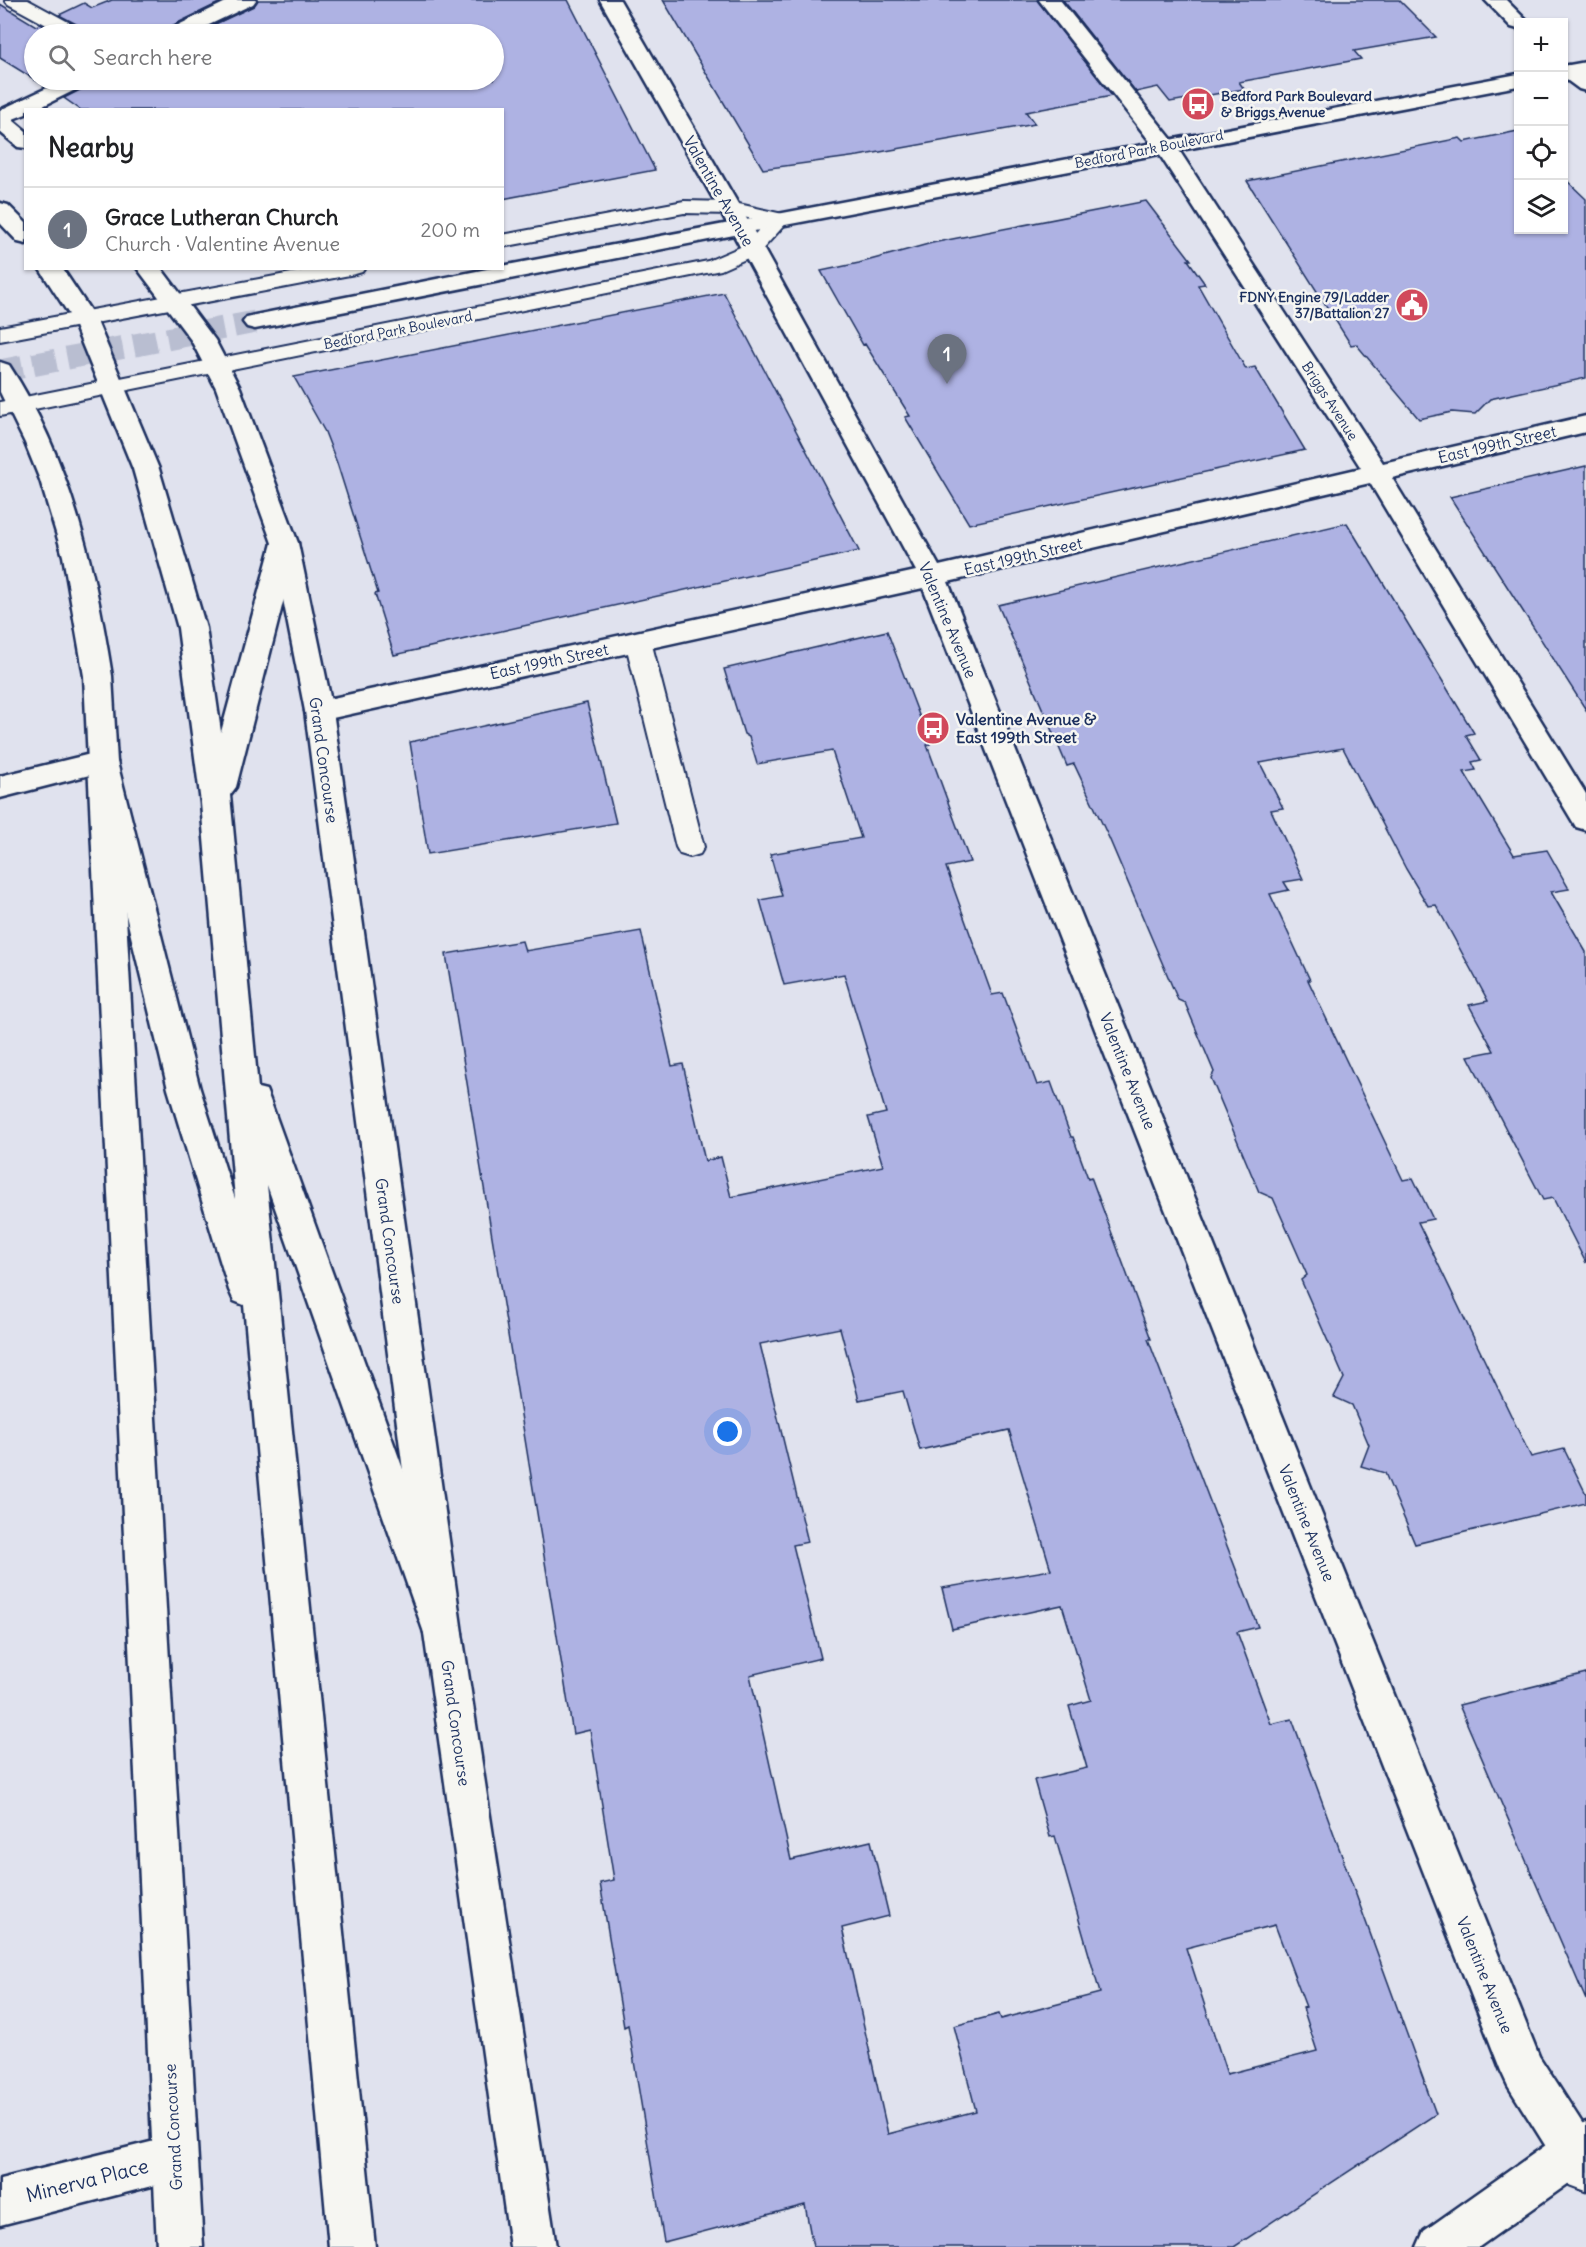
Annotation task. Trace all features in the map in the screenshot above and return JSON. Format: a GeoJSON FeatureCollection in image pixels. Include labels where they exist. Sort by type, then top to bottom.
{"type":"FeatureCollection","features":[{"type":"Feature","properties":{"kind":"street"},"geometry":{"type":"LineString","coordinates":[[196,24],[246,0]]}},
{"type":"Feature","properties":{"kind":"street","name":"Valentine Avenue"},"geometry":{"type":"LineString","coordinates":[[610,0],[741,228],[932,577],[1524,2071],[1582,2156]]}},
{"type":"Feature","properties":{"kind":"street","name":"Briggs Avenue"},"geometry":{"type":"LineString","coordinates":[[1049,0],[1166,146],[1376,472],[1586,819]]}},
{"type":"Feature","properties":{"kind":"street"},"geometry":{"type":"LineString","coordinates":[[1495,0],[1514,19]]}},
{"type":"Feature","properties":{"kind":"street"},"geometry":{"type":"LineString","coordinates":[[1570,69],[1586,86]]}},
{"type":"Feature","properties":{"kind":"street","name":"Bedford Park Boulevard"},"geometry":{"type":"LineString","coordinates":[[255,322],[780,219],[1514,81]]}},
{"type":"Feature","properties":{"kind":"street"},"geometry":{"type":"LineString","coordinates":[[24,140],[0,119],[59,90]]}},
{"type":"Feature","properties":{"kind":"street"},"geometry":{"type":"LineString","coordinates":[[0,210],[24,235]]}},
{"type":"Feature","properties":{"kind":"street"},"geometry":{"type":"LineString","coordinates":[[51,270],[84,319],[114,387],[146,469],[192,628],[216,803],[266,1356],[352,2247]]}},
{"type":"Feature","properties":{"kind":"street","name":"Grand Concourse"},"geometry":{"type":"LineString","coordinates":[[150,270],[175,302],[219,366],[285,543],[319,711],[443,1633],[533,2247]]}},
{"type":"Feature","properties":{"kind":"street","name":"Grand Concourse"},"geometry":{"type":"LineString","coordinates":[[0,370],[11,407],[61,498],[77,553],[90,616],[98,676],[180,2247]]}},
{"type":"Feature","properties":{"kind":"street","name":"East 199th Street"},"geometry":{"type":"LineString","coordinates":[[319,711],[932,577],[1586,424]]}},
{"type":"Feature","properties":{"kind":"street"},"geometry":{"type":"LineString","coordinates":[[216,803],[285,543]]}},
{"type":"Feature","properties":{"kind":"street"},"geometry":{"type":"LineString","coordinates":[[0,787],[104,762],[184,1089],[266,1356]]}},
{"type":"Feature","properties":{"kind":"street"},"geometry":{"type":"LineString","coordinates":[[238,1053],[443,1633]]}},
{"type":"Feature","properties":{"kind":"street"},"geometry":{"type":"LineString","coordinates":[[1440,2247],[1582,2156]]}},
{"type":"Feature","properties":{"kind":"street","name":"Minerva Place"},"geometry":{"type":"LineString","coordinates":[[0,2202],[175,2158]]}},
{"type":"Feature","properties":{"kind":"lane"},"geometry":{"type":"LineString","coordinates":[[0,4],[12,0],[57,24]]}},
{"type":"Feature","properties":{"kind":"lane","name":"Bedford Park Boulevard"},"geometry":{"type":"LineString","coordinates":[[11,407],[714,266],[741,228],[684,207],[504,241]]}},
{"type":"Feature","properties":{"kind":"lane"},"geometry":{"type":"LineString","coordinates":[[0,334],[344,270]]}},
{"type":"Feature","properties":{"kind":"lane"},"geometry":{"type":"LineString","coordinates":[[638,641],[690,847]]}},
{"type":"Feature","properties":{"kind":"building"},"geometry":{"type":"Polygon","coordinates":[[[112,0],[225,0],[175,24],[76,24],[59,15],[84,3],[92,8],[112,0]]]}},
{"type":"Feature","properties":{"kind":"building"},"geometry":{"type":"Polygon","coordinates":[[[258,0],[568,0],[655,170],[504,199],[504,108],[78,108],[64,98],[80,90],[504,90],[504,24],[215,24],[254,6],[258,0]]]}},
{"type":"Feature","properties":{"kind":"building"},"geometry":{"type":"Polygon","coordinates":[[[663,0],[1037,0],[1112,96],[1026,112],[1035,124],[858,156],[763,169],[663,0]]]}},
{"type":"Feature","properties":{"kind":"building"},"geometry":{"type":"Polygon","coordinates":[[[1063,0],[1399,0],[1436,37],[1354,51],[1361,59],[1239,82],[1244,89],[1170,102],[1158,87],[1136,92],[1063,0]]]}},
{"type":"Feature","properties":{"kind":"building"},"geometry":{"type":"Polygon","coordinates":[[[0,4],[33,24],[24,24],[24,73],[0,58],[0,4]]]}},
{"type":"Feature","properties":{"kind":"building"},"geometry":{"type":"Polygon","coordinates":[[[1514,132],[1514,234],[1568,234],[1568,182],[1586,199],[1586,378],[1490,399],[1475,414],[1452,412],[1419,419],[1356,344],[1351,345],[1247,181],[1460,138],[1464,142],[1514,132]]]}},
{"type":"Feature","properties":{"kind":"building"},"geometry":{"type":"Polygon","coordinates":[[[1146,201],[1191,260],[1188,260],[1205,284],[1198,285],[1246,369],[1255,367],[1305,450],[969,524],[905,417],[910,416],[865,344],[863,345],[821,271],[932,243],[1146,201]]]}},
{"type":"Feature","properties":{"kind":"building"},"geometry":{"type":"Polygon","coordinates":[[[724,293],[859,551],[394,655],[375,594],[378,593],[337,463],[325,432],[294,377],[724,293]]]}},
{"type":"Feature","properties":{"kind":"building"},"geometry":{"type":"Polygon","coordinates":[[[1586,466],[1586,710],[1450,497],[1586,466]]]}},
{"type":"Feature","properties":{"kind":"building"},"geometry":{"type":"Polygon","coordinates":[[[1347,523],[1474,733],[1466,735],[1481,760],[1472,762],[1476,770],[1464,772],[1514,855],[1547,850],[1569,889],[1551,892],[1586,952],[1586,1263],[1553,1198],[1543,1200],[1468,1056],[1494,1051],[1469,1005],[1488,1001],[1436,905],[1428,906],[1406,869],[1343,748],[1260,763],[1283,808],[1271,810],[1303,879],[1284,882],[1289,890],[1270,894],[1310,980],[1308,980],[1403,1180],[1413,1178],[1433,1219],[1418,1222],[1531,1457],[1564,1449],[1586,1494],[1586,1503],[1415,1544],[1385,1473],[1361,1466],[1369,1445],[1352,1405],[1334,1397],[1344,1378],[1301,1280],[1307,1275],[1273,1198],[1259,1192],[1211,1078],[1214,1072],[1185,1003],[1178,1000],[1109,838],[1074,764],[1067,766],[998,605],[1347,523]]]}},
{"type":"Feature","properties":{"kind":"building"},"geometry":{"type":"Polygon","coordinates":[[[887,631],[930,744],[927,745],[970,862],[946,867],[992,995],[1003,993],[1037,1085],[1051,1082],[1088,1178],[1091,1177],[1151,1339],[1148,1339],[1258,1627],[1237,1632],[1271,1724],[1292,1719],[1436,2114],[1234,2247],[813,2247],[805,2205],[664,2242],[628,2025],[624,2027],[600,1883],[614,1880],[590,1730],[573,1734],[446,954],[522,941],[525,951],[641,931],[672,1066],[683,1064],[705,1161],[721,1157],[731,1197],[883,1166],[868,1117],[886,1113],[844,974],[784,985],[760,900],[782,896],[770,854],[861,838],[832,751],[757,764],[749,737],[744,734],[724,669],[887,631]],[[840,1328],[760,1344],[808,1542],[793,1545],[821,1658],[750,1675],[791,1860],[871,1841],[889,1916],[842,1928],[888,2134],[976,2111],[954,2026],[999,2014],[1001,2019],[1100,1993],[1055,1836],[1050,1837],[1034,1780],[1087,1768],[1069,1706],[1091,1700],[1062,1605],[952,1629],[942,1588],[1051,1570],[1009,1430],[920,1450],[903,1391],[859,1400],[840,1328]],[[1275,1925],[1186,1948],[1227,2074],[1317,2051],[1303,2008],[1306,2007],[1275,1925]]]}},
{"type":"Feature","properties":{"kind":"building"},"geometry":{"type":"Polygon","coordinates":[[[587,703],[616,823],[428,854],[410,742],[587,703]]]}},
{"type":"Feature","properties":{"kind":"building"},"geometry":{"type":"Polygon","coordinates":[[[1586,1673],[1586,2000],[1459,1705],[1586,1673]]]}},
{"type":"Feature","properties":{"kind":"tunnel"},"geometry":{"type":"LineString","coordinates":[[0,371],[255,322]]}},
{"type":"Feature","properties":{"kind":"place","name":"Bedford Park Boulevard & Briggs Avenue"},"geometry":{"type":"Point","coordinates":[1198,104]}},
{"type":"Feature","properties":{"kind":"place","name":"FDNY Engine 79/Ladder 37/Battalion 27"},"geometry":{"type":"Point","coordinates":[1412,305]}},
{"type":"Feature","properties":{"kind":"place","name":"Grace Lutheran Church"},"geometry":{"type":"Point","coordinates":[947,384]}},
{"type":"Feature","properties":{"kind":"place","name":"Valentine Avenue & East 199th Street"},"geometry":{"type":"Point","coordinates":[933,728]}}]}
